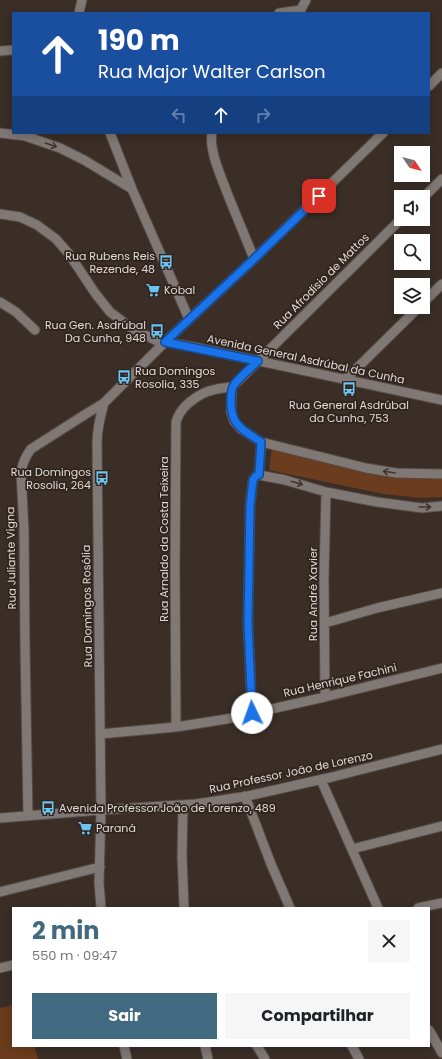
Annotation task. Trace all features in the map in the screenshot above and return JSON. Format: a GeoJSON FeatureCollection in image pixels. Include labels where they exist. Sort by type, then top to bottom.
{"type":"FeatureCollection","features":[{"type":"Feature","properties":{"kind":"street"},"geometry":{"type":"LineString","coordinates":[[79,12],[82,0]]}},
{"type":"Feature","properties":{"kind":"street"},"geometry":{"type":"LineString","coordinates":[[300,12],[306,0]]}},
{"type":"Feature","properties":{"kind":"street"},"geometry":{"type":"LineString","coordinates":[[0,51],[12,50]]}},
{"type":"Feature","properties":{"kind":"street"},"geometry":{"type":"LineString","coordinates":[[430,85],[442,73]]}},
{"type":"Feature","properties":{"kind":"street"},"geometry":{"type":"LineString","coordinates":[[0,133],[25,136],[60,148],[84,160],[132,189]]}},
{"type":"Feature","properties":{"kind":"street"},"geometry":{"type":"LineString","coordinates":[[110,134],[132,189],[189,319]]}},
{"type":"Feature","properties":{"kind":"street"},"geometry":{"type":"LineString","coordinates":[[212,134],[213,149],[219,171],[254,259]]}},
{"type":"Feature","properties":{"kind":"street","name":"Rua Juliante Vigna"},"geometry":{"type":"LineString","coordinates":[[28,816],[24,530],[21,473],[22,464],[26,455],[31,450],[89,412],[104,404],[165,342],[254,259],[382,134]]}},
{"type":"Feature","properties":{"kind":"street"},"geometry":{"type":"LineString","coordinates":[[430,191],[442,179]]}},
{"type":"Feature","properties":{"kind":"street","name":"Avenida General Asdrúbal da Cunha"},"geometry":{"type":"LineString","coordinates":[[0,214],[20,217],[37,225],[56,239],[69,254],[95,293],[110,312],[134,329],[153,339],[438,399]]}},
{"type":"Feature","properties":{"kind":"street","name":"Rua Afrodísio de Mattos"},"geometry":{"type":"LineString","coordinates":[[232,386],[394,226]]}},
{"type":"Feature","properties":{"kind":"street"},"geometry":{"type":"LineString","coordinates":[[430,296],[442,284]]}},
{"type":"Feature","properties":{"kind":"street"},"geometry":{"type":"LineString","coordinates":[[0,302],[16,312],[35,330]]}},
{"type":"Feature","properties":{"kind":"street"},"geometry":{"type":"LineString","coordinates":[[346,379],[412,314]]}},
{"type":"Feature","properties":{"kind":"street"},"geometry":{"type":"LineString","coordinates":[[232,386],[231,412],[234,420],[241,429],[261,442],[366,468],[396,473],[442,474]]}},
{"type":"Feature","properties":{"kind":"street","name":"Rua Arnaldo da Costa Teixeira"},"geometry":{"type":"LineString","coordinates":[[176,727],[176,422],[183,409],[205,392],[232,386]]}},
{"type":"Feature","properties":{"kind":"street"},"geometry":{"type":"LineString","coordinates":[[438,399],[442,391]]}},
{"type":"Feature","properties":{"kind":"street","name":"Rua Domingos Rosólia"},"geometry":{"type":"LineString","coordinates":[[101,907],[99,883],[101,810],[97,431],[104,404]]}},
{"type":"Feature","properties":{"kind":"street"},"geometry":{"type":"LineString","coordinates":[[259,475],[261,442]]}},
{"type":"Feature","properties":{"kind":"street"},"geometry":{"type":"LineString","coordinates":[[252,713],[248,623],[250,506],[253,480],[256,476],[259,475],[285,480],[326,492],[377,502],[422,508],[442,506]]}},
{"type":"Feature","properties":{"kind":"street","name":"Rua André Xavier"},"geometry":{"type":"LineString","coordinates":[[325,697],[324,578],[326,492]]}},
{"type":"Feature","properties":{"kind":"street"},"geometry":{"type":"LineString","coordinates":[[325,622],[442,593]]}},
{"type":"Feature","properties":{"kind":"street","name":"Rua Henrique Fachini"},"geometry":{"type":"LineString","coordinates":[[100,734],[176,727],[227,719],[325,697],[442,668]]}},
{"type":"Feature","properties":{"kind":"street","name":"Rua Professor João de Lorenzo"},"geometry":{"type":"LineString","coordinates":[[0,818],[196,804],[245,796],[321,780],[442,749]]}},
{"type":"Feature","properties":{"kind":"street"},"geometry":{"type":"LineString","coordinates":[[321,780],[378,907]]}},
{"type":"Feature","properties":{"kind":"street"},"geometry":{"type":"LineString","coordinates":[[245,796],[271,864],[290,907]]}},
{"type":"Feature","properties":{"kind":"street"},"geometry":{"type":"LineString","coordinates":[[183,805],[182,856],[184,907]]}},
{"type":"Feature","properties":{"kind":"street"},"geometry":{"type":"LineString","coordinates":[[352,849],[442,826]]}},
{"type":"Feature","properties":{"kind":"street"},"geometry":{"type":"LineString","coordinates":[[0,892],[100,867]]}},
{"type":"Feature","properties":{"kind":"street"},"geometry":{"type":"LineString","coordinates":[[423,907],[442,903]]}},
{"type":"Feature","properties":{"kind":"street"},"geometry":{"type":"LineString","coordinates":[[0,968],[12,965]]}},
{"type":"Feature","properties":{"kind":"street"},"geometry":{"type":"LineString","coordinates":[[430,1032],[442,1053]]}},
{"type":"Feature","properties":{"kind":"street"},"geometry":{"type":"LineString","coordinates":[[124,1047],[127,1059]]}},
{"type":"Feature","properties":{"kind":"street"},"geometry":{"type":"LineString","coordinates":[[205,1047],[208,1059]]}},
{"type":"Feature","properties":{"kind":"street"},"geometry":{"type":"LineString","coordinates":[[258,1047],[265,1059]]}},
{"type":"Feature","properties":{"kind":"street"},"geometry":{"type":"LineString","coordinates":[[353,1047],[359,1059]]}},
{"type":"Feature","properties":{"kind":"shaded area"},"geometry":{"type":"Polygon","coordinates":[[[272,447],[401,478],[442,476],[442,497],[421,498],[383,494],[269,470],[272,447]]]}},
{"type":"Feature","properties":{"kind":"shaded area"},"geometry":{"type":"Polygon","coordinates":[[[12,1005],[12,1047],[34,1047],[38,1059],[0,1059],[0,1008],[12,1005]]]}},
{"type":"Feature","properties":{"kind":"place","name":"Rua Rubens Reis Rezende, 48"},"geometry":{"type":"Point","coordinates":[166,262]}},
{"type":"Feature","properties":{"kind":"place","name":"Kobal"},"geometry":{"type":"Point","coordinates":[153,290]}},
{"type":"Feature","properties":{"kind":"place","name":"Rua Gen. Asdrúbal Da Cunha, 948"},"geometry":{"type":"Point","coordinates":[157,331]}},
{"type":"Feature","properties":{"kind":"place","name":"Rua Domingos Rosolia, 335"},"geometry":{"type":"Point","coordinates":[124,377]}},
{"type":"Feature","properties":{"kind":"place","name":"Rua General Asdrúbal da Cunha, 753"},"geometry":{"type":"Point","coordinates":[349,389]}},
{"type":"Feature","properties":{"kind":"place","name":"Rua Domingos Rosolia, 264"},"geometry":{"type":"Point","coordinates":[102,478]}},
{"type":"Feature","properties":{"kind":"place","name":"Avenida Professor João de Lorenzo, 489"},"geometry":{"type":"Point","coordinates":[48,808]}},
{"type":"Feature","properties":{"kind":"place","name":"Paraná"},"geometry":{"type":"Point","coordinates":[85,828]}},
{"type":"Feature","properties":{"kind":"route"},"geometry":{"type":"LineString","coordinates":[[252,713],[248,623],[250,506],[253,480],[254,477],[259,475],[261,442],[241,429],[234,420],[231,412],[231,402],[232,386],[258,361],[165,342],[319,196]]}}]}
